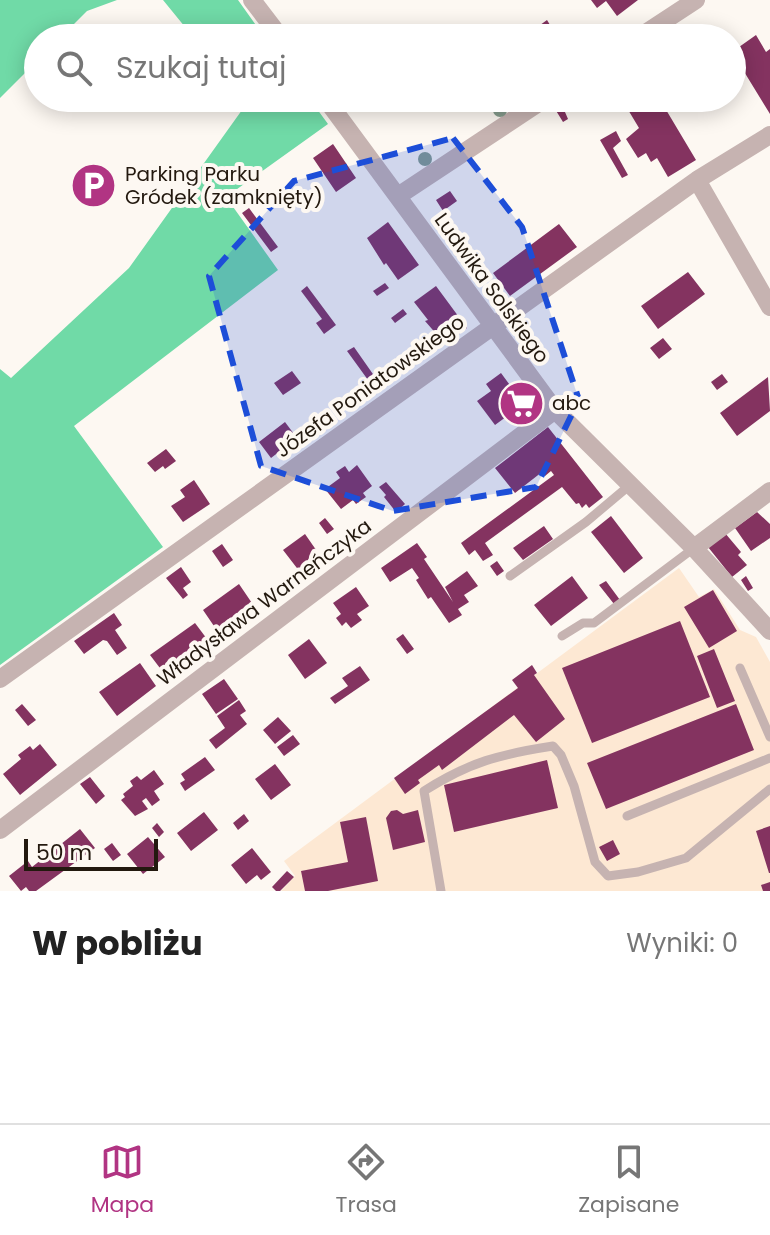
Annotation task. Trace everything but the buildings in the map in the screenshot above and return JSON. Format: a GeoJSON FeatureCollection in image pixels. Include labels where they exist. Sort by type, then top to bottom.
{"type":"FeatureCollection","features":[{"type":"Feature","properties":{"kind":"street"},"geometry":{"type":"LineString","coordinates":[[252,0],[270,24]]}},
{"type":"Feature","properties":{"kind":"street"},"geometry":{"type":"LineString","coordinates":[[659,24],[696,0]]}},
{"type":"Feature","properties":{"kind":"street","name":"Ludwika Solskiego"},"geometry":{"type":"LineString","coordinates":[[335,112],[555,410],[694,548],[770,631]]}},
{"type":"Feature","properties":{"kind":"street"},"geometry":{"type":"LineString","coordinates":[[398,196],[525,112]]}},
{"type":"Feature","properties":{"kind":"street","name":"Józefa Poniatowskiego"},"geometry":{"type":"LineString","coordinates":[[0,679],[697,180],[770,135]]}},
{"type":"Feature","properties":{"kind":"street"},"geometry":{"type":"LineString","coordinates":[[697,180],[770,307]]}},
{"type":"Feature","properties":{"kind":"street","name":"Władysława Warneńczyka"},"geometry":{"type":"LineString","coordinates":[[0,830],[555,410]]}},
{"type":"Feature","properties":{"kind":"street"},"geometry":{"type":"LineString","coordinates":[[694,548],[770,491]]}},
{"type":"Feature","properties":{"kind":"lane"},"geometry":{"type":"LineString","coordinates":[[510,576],[586,522],[630,485]]}},
{"type":"Feature","properties":{"kind":"lane"},"geometry":{"type":"LineString","coordinates":[[562,636],[583,623],[594,623],[694,548]]}},
{"type":"Feature","properties":{"kind":"lane"},"geometry":{"type":"LineString","coordinates":[[740,668],[770,737]]}},
{"type":"Feature","properties":{"kind":"lane"},"geometry":{"type":"LineString","coordinates":[[441,891],[424,791],[447,776],[499,755],[553,746],[561,755],[574,786],[595,862],[608,876],[638,872],[686,858],[770,789]]}},
{"type":"Feature","properties":{"kind":"lane"},"geometry":{"type":"LineString","coordinates":[[627,816],[770,758]]}},
{"type":"Feature","properties":{"kind":"highlighted area"},"geometry":{"type":"Polygon","coordinates":[[[453,138],[522,227],[579,400],[536,487],[393,511],[261,466],[209,276],[294,181],[453,138]]]}},
{"type":"Feature","properties":{"kind":"shaded area"},"geometry":{"type":"Polygon","coordinates":[[[679,568],[699,597],[714,589],[740,630],[756,637],[770,662],[770,891],[281,891],[295,876],[284,861],[679,568]]]}},
{"type":"Feature","properties":{"kind":"green space"},"geometry":{"type":"Polygon","coordinates":[[[0,0],[117,0],[87,11],[74,24],[24,24],[24,74],[0,98],[0,0]]]}},
{"type":"Feature","properties":{"kind":"green space"},"geometry":{"type":"Polygon","coordinates":[[[163,0],[238,0],[255,24],[183,24],[163,0]]]}},
{"type":"Feature","properties":{"kind":"green space"},"geometry":{"type":"Polygon","coordinates":[[[241,112],[319,112],[328,124],[226,197],[278,270],[74,426],[163,547],[0,665],[0,369],[11,378],[129,268],[241,112]]]}},
{"type":"Feature","properties":{"kind":"place","name":"Parking Parku Gródek (zamknięty)"},"geometry":{"type":"Point","coordinates":[94,185]}},
{"type":"Feature","properties":{"kind":"place","name":"abc"},"geometry":{"type":"Point","coordinates":[521,403]}}]}
